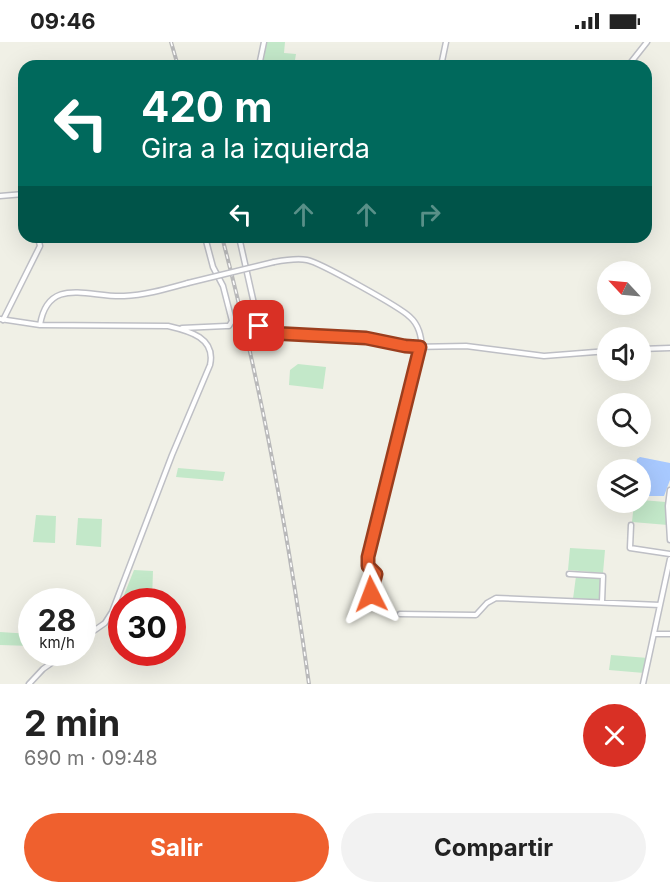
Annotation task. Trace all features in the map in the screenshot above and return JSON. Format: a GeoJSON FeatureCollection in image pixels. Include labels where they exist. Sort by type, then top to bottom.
{"type":"FeatureCollection","features":[{"type":"Feature","properties":{"kind":"street"},"geometry":{"type":"LineString","coordinates":[[260,60],[264,42]]}},
{"type":"Feature","properties":{"kind":"street"},"geometry":{"type":"LineString","coordinates":[[442,60],[446,42]]}},
{"type":"Feature","properties":{"kind":"street"},"geometry":{"type":"LineString","coordinates":[[633,60],[647,42]]}},
{"type":"Feature","properties":{"kind":"street"},"geometry":{"type":"LineString","coordinates":[[0,196],[18,194]]}},
{"type":"Feature","properties":{"kind":"street"},"geometry":{"type":"LineString","coordinates":[[39,243],[40,246],[2,320],[40,325],[179,328],[226,326],[231,324],[231,318],[223,286],[213,267],[207,243]]}},
{"type":"Feature","properties":{"kind":"street"},"geometry":{"type":"LineString","coordinates":[[240,243],[261,330],[286,335],[366,338],[405,346],[466,346],[543,356],[597,352]]}},
{"type":"Feature","properties":{"kind":"street"},"geometry":{"type":"LineString","coordinates":[[40,325],[42,314],[48,304],[67,292],[117,297],[134,296],[287,259],[316,263],[411,317],[417,326],[421,347],[368,557],[368,566],[376,574],[371,594]]}},
{"type":"Feature","properties":{"kind":"street"},"geometry":{"type":"LineString","coordinates":[[96,629],[105,623],[123,588],[168,465],[210,365],[212,352],[206,342],[179,328]]}},
{"type":"Feature","properties":{"kind":"street"},"geometry":{"type":"LineString","coordinates":[[651,349],[670,348]]}},
{"type":"Feature","properties":{"kind":"street"},"geometry":{"type":"LineString","coordinates":[[670,490],[668,501],[670,540]]}},
{"type":"Feature","properties":{"kind":"street"},"geometry":{"type":"LineString","coordinates":[[631,525],[630,548],[670,554]]}},
{"type":"Feature","properties":{"kind":"street"},"geometry":{"type":"LineString","coordinates":[[643,684],[670,559]]}},
{"type":"Feature","properties":{"kind":"street"},"geometry":{"type":"LineString","coordinates":[[569,574],[603,576],[602,602]]}},
{"type":"Feature","properties":{"kind":"street"},"geometry":{"type":"LineString","coordinates":[[400,614],[476,615],[487,603],[496,598],[660,605]]}},
{"type":"Feature","properties":{"kind":"street"},"geometry":{"type":"LineString","coordinates":[[654,634],[670,634]]}},
{"type":"Feature","properties":{"kind":"street"},"geometry":{"type":"LineString","coordinates":[[29,684],[47,666]]}},
{"type":"Feature","properties":{"kind":"green space"},"geometry":{"type":"Polygon","coordinates":[[[266,42],[285,42],[284,53],[296,54],[295,60],[264,60],[266,42]]]}},
{"type":"Feature","properties":{"kind":"green space"},"geometry":{"type":"Polygon","coordinates":[[[298,364],[326,367],[323,389],[289,385],[290,370],[298,364]]]}},
{"type":"Feature","properties":{"kind":"green space"},"geometry":{"type":"Polygon","coordinates":[[[178,468],[225,472],[223,481],[176,477],[178,468]]]}},
{"type":"Feature","properties":{"kind":"green space"},"geometry":{"type":"Polygon","coordinates":[[[651,501],[666,502],[668,525],[632,522],[633,513],[651,513],[651,501]]]}},
{"type":"Feature","properties":{"kind":"green space"},"geometry":{"type":"Polygon","coordinates":[[[36,515],[56,516],[55,543],[33,542],[36,515]]]}},
{"type":"Feature","properties":{"kind":"green space"},"geometry":{"type":"Polygon","coordinates":[[[78,518],[102,519],[101,547],[76,545],[78,518]]]}},
{"type":"Feature","properties":{"kind":"green space"},"geometry":{"type":"Polygon","coordinates":[[[570,548],[605,550],[603,573],[568,570],[570,548]]]}},
{"type":"Feature","properties":{"kind":"green space"},"geometry":{"type":"Polygon","coordinates":[[[134,570],[153,571],[152,588],[127,588],[134,570]]]}},
{"type":"Feature","properties":{"kind":"green space"},"geometry":{"type":"Polygon","coordinates":[[[576,576],[602,578],[601,600],[573,599],[576,576]]]}},
{"type":"Feature","properties":{"kind":"green space"},"geometry":{"type":"Polygon","coordinates":[[[0,632],[18,633],[18,646],[0,645],[0,632]]]}},
{"type":"Feature","properties":{"kind":"green space"},"geometry":{"type":"Polygon","coordinates":[[[611,655],[648,658],[644,673],[609,670],[611,655]]]}},
{"type":"Feature","properties":{"kind":"water"},"geometry":{"type":"Polygon","coordinates":[[[651,459],[670,463],[670,480],[664,496],[651,496],[651,459]]]}},
{"type":"Feature","properties":{"kind":"railway"},"geometry":{"type":"LineString","coordinates":[[171,42],[176,60]]}},
{"type":"Feature","properties":{"kind":"railway"},"geometry":{"type":"LineString","coordinates":[[224,243],[249,348],[272,459],[309,684]]}},
{"type":"Feature","properties":{"kind":"route"},"geometry":{"type":"LineString","coordinates":[[259,326],[261,330],[270,333],[366,338],[420,347],[368,557],[368,566],[376,574],[371,594]]}}]}
